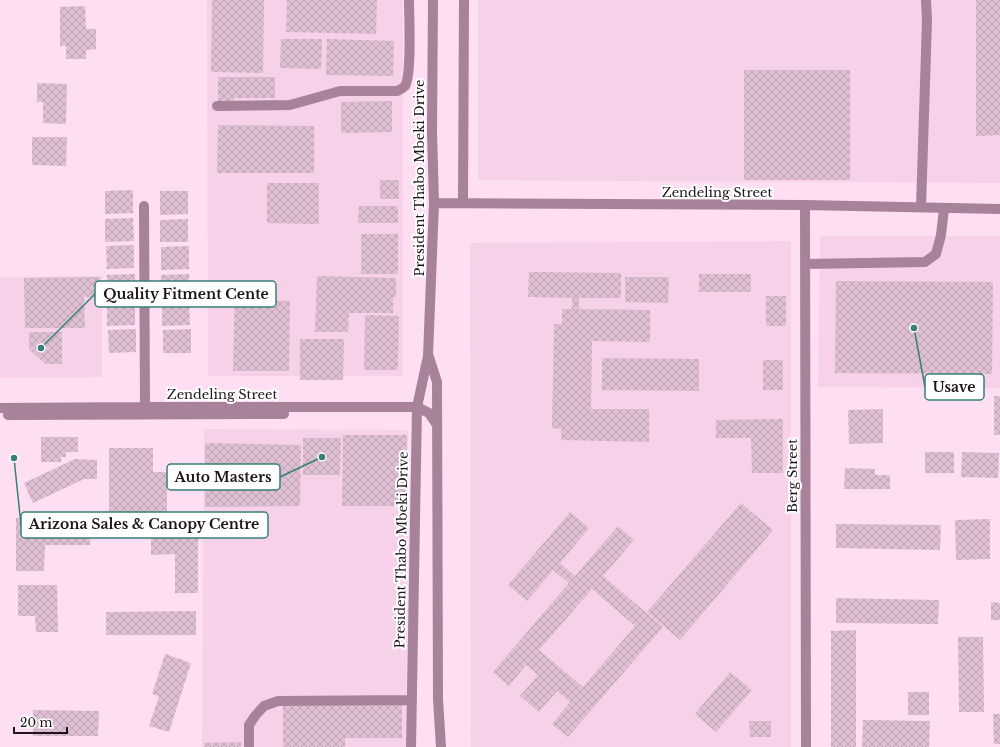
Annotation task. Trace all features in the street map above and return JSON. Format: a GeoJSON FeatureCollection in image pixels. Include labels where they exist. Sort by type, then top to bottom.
{"type":"FeatureCollection","features":[{"type":"Feature","properties":{"kind":"street"},"geometry":{"type":"LineString","coordinates":[[217,106],[290,105],[340,91],[397,91],[404,87],[408,79],[409,0]]}},
{"type":"Feature","properties":{"kind":"street","name":"President Thabo Mbeki Drive"},"geometry":{"type":"LineString","coordinates":[[411,747],[416,410],[428,356],[434,203],[432,132],[433,0]]}},
{"type":"Feature","properties":{"kind":"street"},"geometry":{"type":"LineString","coordinates":[[463,204],[464,0]]}},
{"type":"Feature","properties":{"kind":"street"},"geometry":{"type":"LineString","coordinates":[[921,207],[927,21],[926,0]]}},
{"type":"Feature","properties":{"kind":"street","name":"Zendeling Street"},"geometry":{"type":"LineString","coordinates":[[434,203],[805,205],[1000,209]]}},
{"type":"Feature","properties":{"kind":"street","name":"Berg Street"},"geometry":{"type":"LineString","coordinates":[[805,205],[806,747]]}},
{"type":"Feature","properties":{"kind":"street"},"geometry":{"type":"LineString","coordinates":[[144,206],[145,406]]}},
{"type":"Feature","properties":{"kind":"street"},"geometry":{"type":"LineString","coordinates":[[805,264],[925,262],[936,254],[941,235],[944,209]]}},
{"type":"Feature","properties":{"kind":"street","name":"President Thabo Mbeki Drive"},"geometry":{"type":"LineString","coordinates":[[428,356],[437,382],[438,691],[441,747]]}},
{"type":"Feature","properties":{"kind":"street","name":"Zendeling Street"},"geometry":{"type":"LineString","coordinates":[[0,408],[145,406],[416,410]]}},
{"type":"Feature","properties":{"kind":"street"},"geometry":{"type":"LineString","coordinates":[[0,415],[416,410],[429,413],[437,425]]}},
{"type":"Feature","properties":{"kind":"street"},"geometry":{"type":"LineString","coordinates":[[249,747],[249,725],[264,706],[278,701],[412,700]]}},
{"type":"Feature","properties":{"kind":"shaded area"},"geometry":{"type":"Polygon","coordinates":[[[207,0],[403,0],[403,376],[208,376],[207,0]]]}},
{"type":"Feature","properties":{"kind":"shaded area"},"geometry":{"type":"Polygon","coordinates":[[[478,0],[1000,0],[1000,183],[478,180],[478,0]]]}},
{"type":"Feature","properties":{"kind":"shaded area"},"geometry":{"type":"Polygon","coordinates":[[[820,236],[1000,236],[1000,388],[818,387],[820,236]]]}},
{"type":"Feature","properties":{"kind":"shaded area"},"geometry":{"type":"Polygon","coordinates":[[[791,241],[791,747],[471,747],[470,243],[791,241]]]}},
{"type":"Feature","properties":{"kind":"shaded area"},"geometry":{"type":"Polygon","coordinates":[[[102,276],[102,377],[0,378],[0,277],[102,276]]]}},
{"type":"Feature","properties":{"kind":"shaded area"},"geometry":{"type":"Polygon","coordinates":[[[204,429],[408,430],[406,747],[202,747],[204,429]]]}},
{"type":"Feature","properties":{"kind":"building"},"geometry":{"type":"Polygon","coordinates":[[[212,0],[264,0],[263,73],[211,72],[212,0]]]}},
{"type":"Feature","properties":{"kind":"building"},"geometry":{"type":"Polygon","coordinates":[[[287,0],[377,0],[376,34],[286,32],[287,0]]]}},
{"type":"Feature","properties":{"kind":"building"},"geometry":{"type":"Polygon","coordinates":[[[976,0],[1000,0],[1000,135],[976,136],[976,0]]]}},
{"type":"Feature","properties":{"kind":"building"},"geometry":{"type":"Polygon","coordinates":[[[85,6],[86,29],[96,29],[96,49],[86,50],[86,59],[66,59],[66,46],[60,46],[60,7],[85,6]]]}},
{"type":"Feature","properties":{"kind":"building"},"geometry":{"type":"Polygon","coordinates":[[[281,39],[322,39],[321,69],[280,68],[281,39]]]}},
{"type":"Feature","properties":{"kind":"building"},"geometry":{"type":"Polygon","coordinates":[[[327,39],[394,41],[393,76],[326,75],[327,39]]]}},
{"type":"Feature","properties":{"kind":"building"},"geometry":{"type":"Polygon","coordinates":[[[744,70],[850,70],[850,180],[744,180],[744,70]]]}},
{"type":"Feature","properties":{"kind":"building"},"geometry":{"type":"Polygon","coordinates":[[[218,77],[275,77],[275,98],[234,98],[234,103],[218,103],[218,77]]]}},
{"type":"Feature","properties":{"kind":"building"},"geometry":{"type":"Polygon","coordinates":[[[37,83],[67,84],[66,124],[43,123],[43,102],[37,102],[37,83]]]}},
{"type":"Feature","properties":{"kind":"building"},"geometry":{"type":"Polygon","coordinates":[[[392,101],[392,132],[341,133],[341,102],[392,101]]]}},
{"type":"Feature","properties":{"kind":"building"},"geometry":{"type":"Polygon","coordinates":[[[218,125],[314,126],[314,173],[217,173],[218,125]]]}},
{"type":"Feature","properties":{"kind":"building"},"geometry":{"type":"Polygon","coordinates":[[[32,137],[67,137],[66,166],[32,165],[32,137]]]}},
{"type":"Feature","properties":{"kind":"building"},"geometry":{"type":"Polygon","coordinates":[[[380,180],[399,180],[399,199],[380,199],[380,180]]]}},
{"type":"Feature","properties":{"kind":"building"},"geometry":{"type":"Polygon","coordinates":[[[267,183],[319,183],[319,224],[267,223],[267,183]]]}},
{"type":"Feature","properties":{"kind":"building"},"geometry":{"type":"Polygon","coordinates":[[[133,190],[133,213],[105,214],[105,191],[133,190]]]}},
{"type":"Feature","properties":{"kind":"building"},"geometry":{"type":"Polygon","coordinates":[[[160,191],[188,191],[188,214],[160,215],[160,191]]]}},
{"type":"Feature","properties":{"kind":"building"},"geometry":{"type":"Polygon","coordinates":[[[359,206],[398,206],[398,223],[358,223],[359,206]]]}},
{"type":"Feature","properties":{"kind":"building"},"geometry":{"type":"Polygon","coordinates":[[[133,218],[134,241],[105,242],[105,219],[133,218]]]}},
{"type":"Feature","properties":{"kind":"building"},"geometry":{"type":"Polygon","coordinates":[[[188,219],[188,242],[160,242],[160,220],[188,219]]]}},
{"type":"Feature","properties":{"kind":"building"},"geometry":{"type":"Polygon","coordinates":[[[361,234],[398,234],[398,274],[361,274],[361,234]]]}},
{"type":"Feature","properties":{"kind":"building"},"geometry":{"type":"Polygon","coordinates":[[[134,245],[134,268],[107,269],[106,246],[134,245]]]}},
{"type":"Feature","properties":{"kind":"building"},"geometry":{"type":"Polygon","coordinates":[[[189,246],[189,269],[161,270],[161,247],[189,246]]]}},
{"type":"Feature","properties":{"kind":"building"},"geometry":{"type":"Polygon","coordinates":[[[529,272],[621,273],[621,298],[579,298],[579,309],[650,310],[650,342],[592,341],[591,409],[649,409],[649,442],[561,440],[561,429],[552,428],[554,324],[562,324],[562,309],[572,309],[572,298],[528,297],[529,272]]]}},
{"type":"Feature","properties":{"kind":"building"},"geometry":{"type":"Polygon","coordinates":[[[135,274],[135,297],[107,298],[107,275],[135,274]]]}},
{"type":"Feature","properties":{"kind":"building"},"geometry":{"type":"Polygon","coordinates":[[[189,274],[190,297],[162,298],[161,275],[189,274]]]}},
{"type":"Feature","properties":{"kind":"building"},"geometry":{"type":"Polygon","coordinates":[[[699,274],[751,274],[751,292],[699,292],[699,274]]]}},
{"type":"Feature","properties":{"kind":"building"},"geometry":{"type":"Polygon","coordinates":[[[317,276],[396,278],[396,297],[393,297],[393,313],[349,313],[348,332],[315,332],[317,276]]]}},
{"type":"Feature","properties":{"kind":"building"},"geometry":{"type":"Polygon","coordinates":[[[100,277],[100,297],[84,297],[85,328],[25,328],[24,278],[100,277]]]}},
{"type":"Feature","properties":{"kind":"building"},"geometry":{"type":"Polygon","coordinates":[[[625,277],[669,277],[668,303],[625,302],[625,277]]]}},
{"type":"Feature","properties":{"kind":"building"},"geometry":{"type":"Polygon","coordinates":[[[836,281],[993,282],[992,374],[835,373],[836,281]]]}},
{"type":"Feature","properties":{"kind":"building"},"geometry":{"type":"Polygon","coordinates":[[[235,283],[259,283],[259,300],[290,301],[289,371],[233,371],[235,283]]]}},
{"type":"Feature","properties":{"kind":"building"},"geometry":{"type":"Polygon","coordinates":[[[766,296],[786,296],[786,326],[766,326],[766,296]]]}},
{"type":"Feature","properties":{"kind":"building"},"geometry":{"type":"Polygon","coordinates":[[[107,302],[135,302],[135,325],[107,326],[107,302]]]}},
{"type":"Feature","properties":{"kind":"building"},"geometry":{"type":"Polygon","coordinates":[[[189,302],[190,325],[162,326],[162,303],[189,302]]]}},
{"type":"Feature","properties":{"kind":"building"},"geometry":{"type":"Polygon","coordinates":[[[365,315],[399,316],[398,370],[364,370],[365,315]]]}},
{"type":"Feature","properties":{"kind":"building"},"geometry":{"type":"Polygon","coordinates":[[[136,329],[136,352],[109,353],[108,330],[136,329]]]}},
{"type":"Feature","properties":{"kind":"building"},"geometry":{"type":"Polygon","coordinates":[[[191,329],[191,353],[163,353],[163,330],[191,329]]]}},
{"type":"Feature","properties":{"kind":"building"},"geometry":{"type":"Polygon","coordinates":[[[29,332],[62,332],[62,364],[45,364],[29,349],[29,332]]]}},
{"type":"Feature","properties":{"kind":"building"},"geometry":{"type":"Polygon","coordinates":[[[300,339],[344,339],[343,380],[300,380],[300,339]]]}},
{"type":"Feature","properties":{"kind":"building"},"geometry":{"type":"Polygon","coordinates":[[[602,358],[699,359],[699,391],[602,390],[602,358]]]}},
{"type":"Feature","properties":{"kind":"building"},"geometry":{"type":"Polygon","coordinates":[[[763,360],[783,360],[783,390],[763,390],[763,360]]]}},
{"type":"Feature","properties":{"kind":"building"},"geometry":{"type":"Polygon","coordinates":[[[994,396],[1000,396],[1000,435],[994,435],[994,396]]]}},
{"type":"Feature","properties":{"kind":"building"},"geometry":{"type":"Polygon","coordinates":[[[883,409],[883,443],[849,444],[848,410],[883,409]]]}},
{"type":"Feature","properties":{"kind":"building"},"geometry":{"type":"Polygon","coordinates":[[[783,419],[783,473],[752,473],[751,438],[716,438],[716,420],[783,419]]]}},
{"type":"Feature","properties":{"kind":"building"},"geometry":{"type":"Polygon","coordinates":[[[343,435],[407,435],[406,506],[342,506],[343,435]]]}},
{"type":"Feature","properties":{"kind":"building"},"geometry":{"type":"Polygon","coordinates":[[[41,437],[78,437],[78,452],[66,452],[66,457],[61,457],[61,462],[41,462],[41,437]]]}},
{"type":"Feature","properties":{"kind":"building"},"geometry":{"type":"Polygon","coordinates":[[[303,438],[341,438],[340,475],[303,475],[303,438]]]}},
{"type":"Feature","properties":{"kind":"building"},"geometry":{"type":"Polygon","coordinates":[[[205,443],[301,445],[300,506],[205,507],[205,443]]]}},
{"type":"Feature","properties":{"kind":"building"},"geometry":{"type":"Polygon","coordinates":[[[109,448],[153,448],[153,472],[167,472],[167,515],[109,515],[109,448]]]}},
{"type":"Feature","properties":{"kind":"building"},"geometry":{"type":"Polygon","coordinates":[[[925,452],[954,452],[954,473],[925,473],[925,452]]]}},
{"type":"Feature","properties":{"kind":"building"},"geometry":{"type":"Polygon","coordinates":[[[962,452],[999,453],[998,478],[961,477],[962,452]]]}},
{"type":"Feature","properties":{"kind":"building"},"geometry":{"type":"Polygon","coordinates":[[[75,459],[97,460],[97,479],[84,479],[33,503],[24,483],[75,459]]]}},
{"type":"Feature","properties":{"kind":"building"},"geometry":{"type":"Polygon","coordinates":[[[845,468],[875,469],[875,475],[890,475],[890,489],[844,489],[845,468]]]}},
{"type":"Feature","properties":{"kind":"building"},"geometry":{"type":"Polygon","coordinates":[[[741,503],[773,530],[680,640],[647,612],[741,503]]]}},
{"type":"Feature","properties":{"kind":"building"},"geometry":{"type":"Polygon","coordinates":[[[570,512],[589,528],[560,563],[575,576],[618,526],[634,540],[603,576],[663,627],[568,737],[552,724],[570,702],[557,691],[539,712],[520,696],[538,675],[526,665],[509,686],[493,672],[569,583],[553,570],[527,601],[508,585],[570,512]],[[592,589],[539,650],[583,687],[635,626],[592,589]]]}},
{"type":"Feature","properties":{"kind":"building"},"geometry":{"type":"Polygon","coordinates":[[[16,518],[45,518],[45,522],[91,522],[90,545],[45,545],[44,571],[16,571],[16,518]]]}},
{"type":"Feature","properties":{"kind":"building"},"geometry":{"type":"Polygon","coordinates":[[[990,519],[990,559],[956,560],[955,520],[990,519]]]}},
{"type":"Feature","properties":{"kind":"building"},"geometry":{"type":"Polygon","coordinates":[[[836,524],[941,525],[940,550],[836,548],[836,524]]]}},
{"type":"Feature","properties":{"kind":"building"},"geometry":{"type":"Polygon","coordinates":[[[198,529],[198,593],[175,593],[175,554],[151,555],[151,530],[198,529]]]}},
{"type":"Feature","properties":{"kind":"building"},"geometry":{"type":"Polygon","coordinates":[[[18,585],[57,585],[58,632],[36,632],[35,616],[18,616],[18,585]]]}},
{"type":"Feature","properties":{"kind":"building"},"geometry":{"type":"Polygon","coordinates":[[[836,598],[939,600],[938,624],[836,623],[836,598]]]}},
{"type":"Feature","properties":{"kind":"building"},"geometry":{"type":"Polygon","coordinates":[[[991,602],[1000,603],[1000,620],[991,620],[991,602]]]}},
{"type":"Feature","properties":{"kind":"building"},"geometry":{"type":"Polygon","coordinates":[[[196,611],[196,635],[106,635],[106,612],[196,611]]]}},
{"type":"Feature","properties":{"kind":"building"},"geometry":{"type":"Polygon","coordinates":[[[856,630],[856,747],[831,747],[831,631],[856,630]]]}},
{"type":"Feature","properties":{"kind":"building"},"geometry":{"type":"Polygon","coordinates":[[[958,637],[983,637],[984,712],[959,712],[958,637]]]}},
{"type":"Feature","properties":{"kind":"building"},"geometry":{"type":"Polygon","coordinates":[[[165,654],[191,663],[169,732],[149,726],[159,696],[152,694],[165,654]]]}},
{"type":"Feature","properties":{"kind":"building"},"geometry":{"type":"Polygon","coordinates":[[[730,672],[752,690],[716,732],[695,714],[730,672]]]}},
{"type":"Feature","properties":{"kind":"building"},"geometry":{"type":"Polygon","coordinates":[[[908,692],[929,692],[929,715],[908,715],[908,692]]]}},
{"type":"Feature","properties":{"kind":"building"},"geometry":{"type":"Polygon","coordinates":[[[283,704],[402,704],[402,738],[345,738],[345,747],[283,747],[283,704]]]}},
{"type":"Feature","properties":{"kind":"building"},"geometry":{"type":"Polygon","coordinates":[[[33,710],[99,711],[98,736],[33,736],[33,710]]]}},
{"type":"Feature","properties":{"kind":"building"},"geometry":{"type":"Polygon","coordinates":[[[993,714],[1000,714],[1000,744],[994,744],[993,714]]]}},
{"type":"Feature","properties":{"kind":"building"},"geometry":{"type":"Polygon","coordinates":[[[863,720],[930,721],[929,747],[862,747],[863,720]]]}},
{"type":"Feature","properties":{"kind":"building"},"geometry":{"type":"Polygon","coordinates":[[[749,721],[771,721],[771,737],[750,737],[749,721]]]}},
{"type":"Feature","properties":{"kind":"building"},"geometry":{"type":"Polygon","coordinates":[[[241,742],[241,747],[204,747],[204,743],[241,742]]]}},
{"type":"Feature","properties":{"kind":"place","name":"Usave"},"geometry":{"type":"Point","coordinates":[914,328]}},
{"type":"Feature","properties":{"kind":"place","name":"Quality Fitment Cente"},"geometry":{"type":"Point","coordinates":[41,348]}},
{"type":"Feature","properties":{"kind":"place","name":"Auto Masters"},"geometry":{"type":"Point","coordinates":[322,457]}},
{"type":"Feature","properties":{"kind":"place","name":"Arizona Sales & Canopy Centre"},"geometry":{"type":"Point","coordinates":[14,458]}}]}
